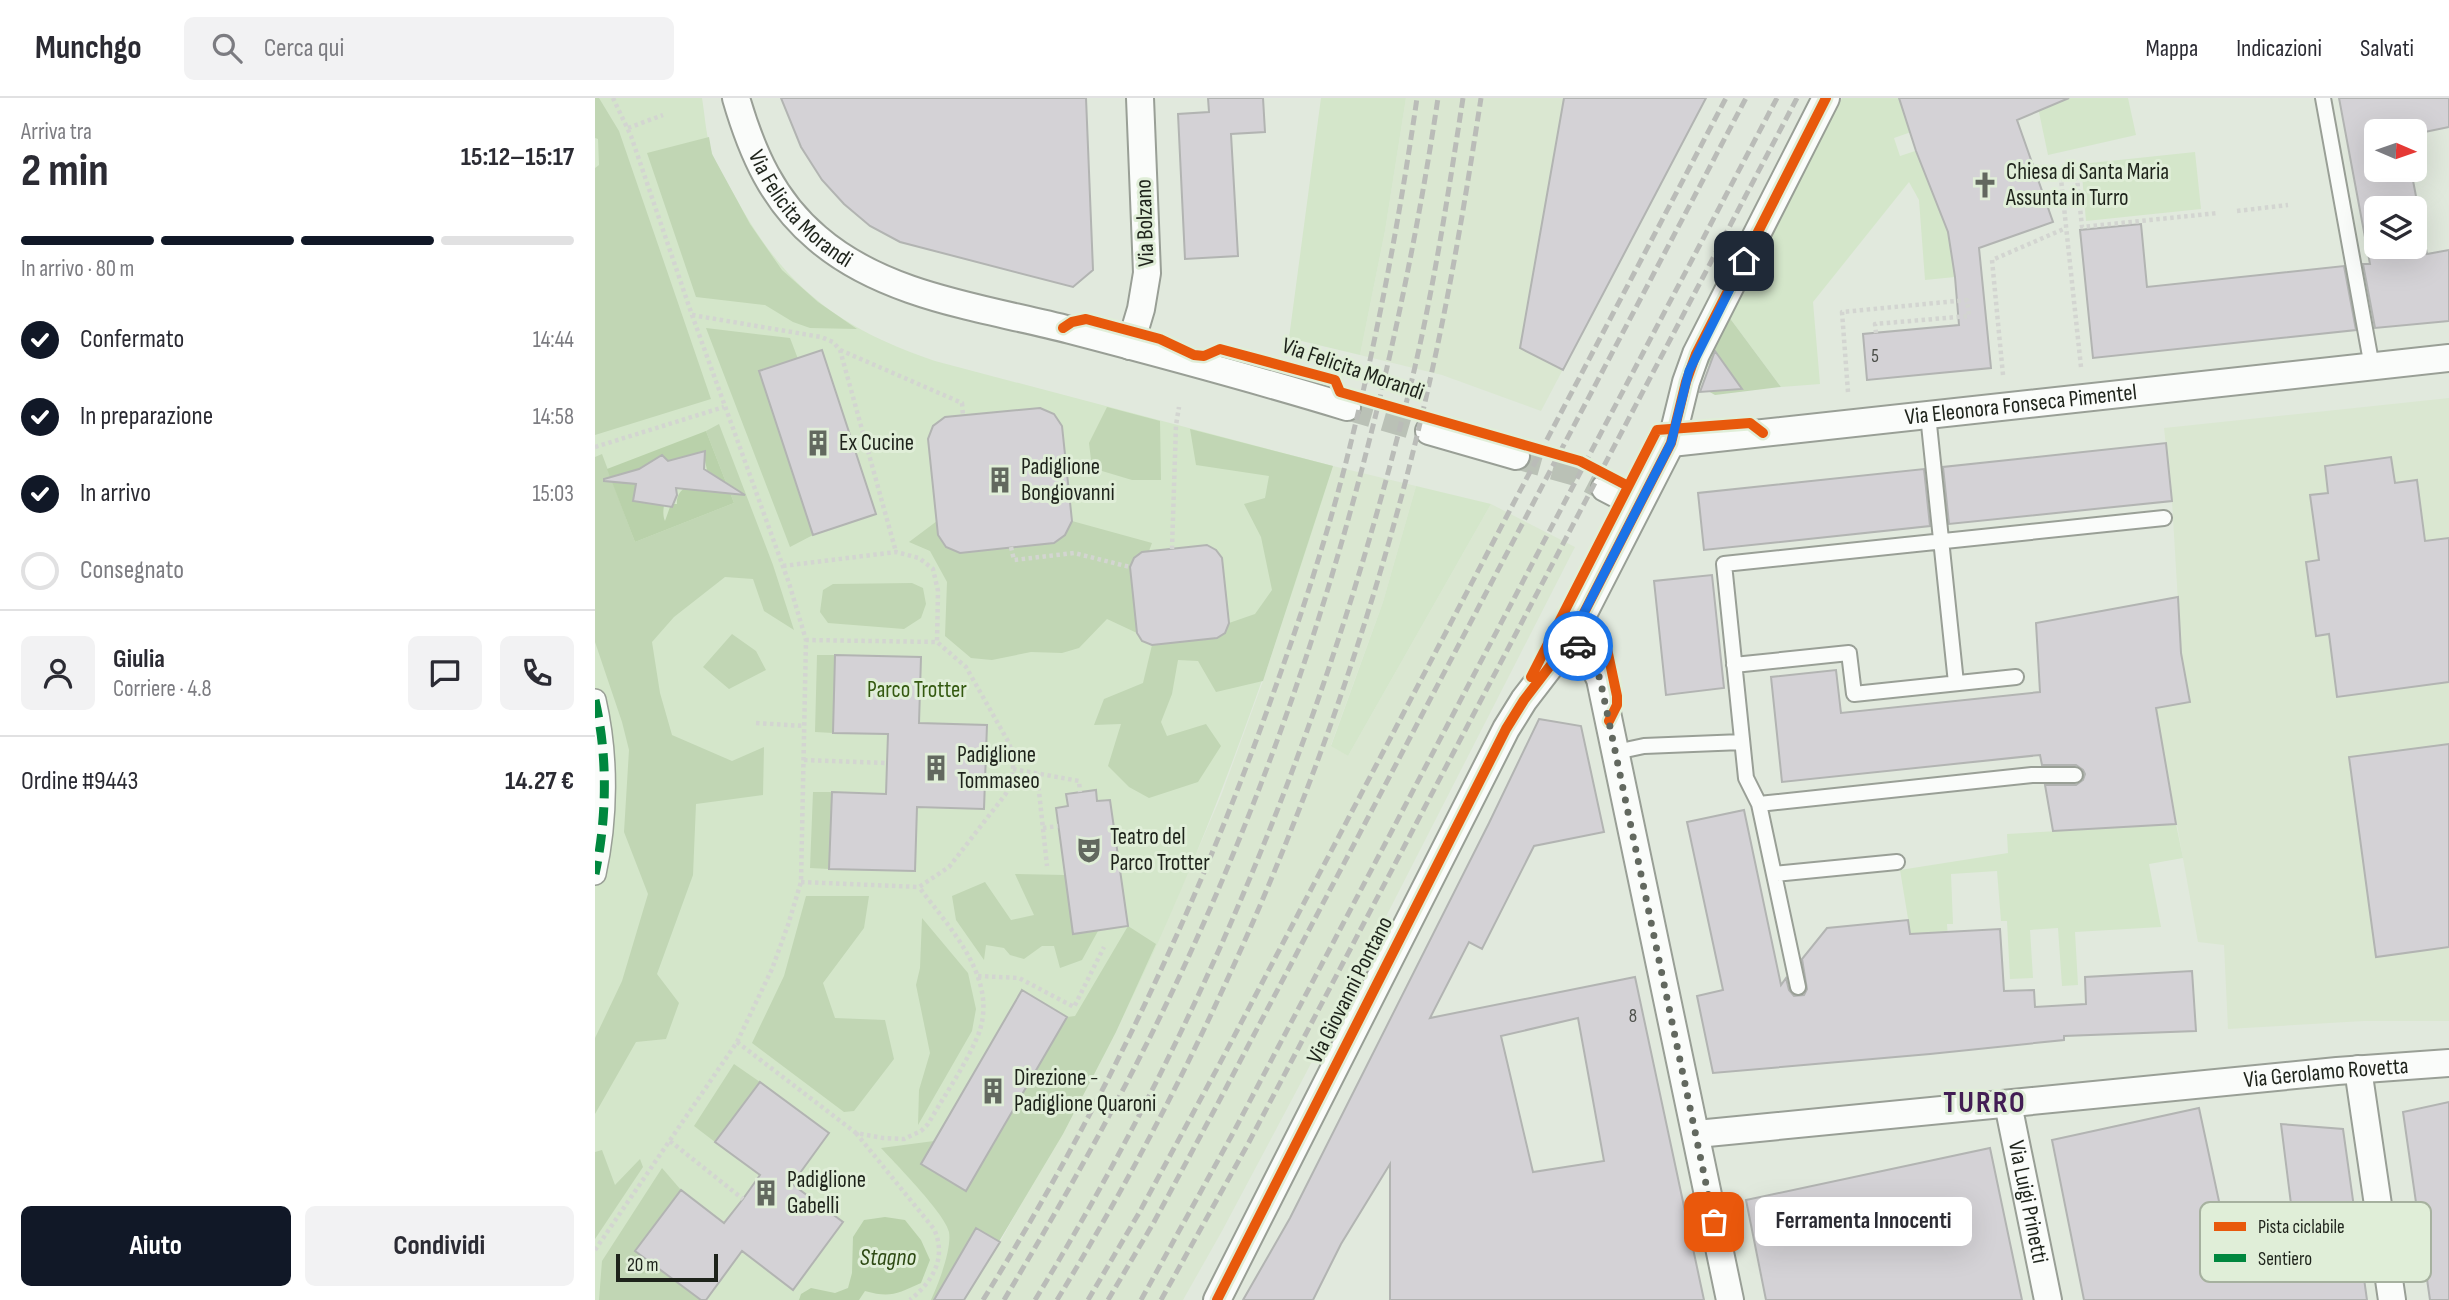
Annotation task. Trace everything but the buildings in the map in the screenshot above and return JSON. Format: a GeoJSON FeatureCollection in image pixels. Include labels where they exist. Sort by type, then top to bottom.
{"type":"FeatureCollection","features":[{"type":"Feature","properties":{"kind":"street","name":"Via Felicita Morandi"},"geometry":{"type":"LineString","coordinates":[[736,98],[747,136],[773,191],[807,229],[846,260],[887,279],[946,300],[1130,346],[1346,407]]}},
{"type":"Feature","properties":{"kind":"street","name":"Via Bolzano"},"geometry":{"type":"LineString","coordinates":[[1130,346],[1145,293],[1147,273],[1140,98]]}},
{"type":"Feature","properties":{"kind":"street","name":"Via Giovanni Pontano"},"geometry":{"type":"LineString","coordinates":[[1217,1300],[1506,729],[1524,700],[1570,640],[1671,443],[1696,354],[1826,98]]}},
{"type":"Feature","properties":{"kind":"street","name":"Via Eleonora Fonseca Pimentel"},"geometry":{"type":"LineString","coordinates":[[1671,443],[2449,358]]}},
{"type":"Feature","properties":{"kind":"street","name":"Via Felicita Morandi"},"geometry":{"type":"LineString","coordinates":[[1429,431],[1515,456]]}},
{"type":"Feature","properties":{"kind":"street"},"geometry":{"type":"LineString","coordinates":[[1605,488],[1638,505]]}},
{"type":"Feature","properties":{"kind":"street"},"geometry":{"type":"LineString","coordinates":[[1570,640],[1584,651],[1598,671],[1730,1300]]}},
{"type":"Feature","properties":{"kind":"street"},"geometry":{"type":"LineString","coordinates":[[595,700],[603,759],[604,810],[595,874]]}},
{"type":"Feature","properties":{"kind":"street","name":"Via Gerolamo Rovetta"},"geometry":{"type":"LineString","coordinates":[[1697,1134],[2358,1069],[2449,1063]]}},
{"type":"Feature","properties":{"kind":"street"},"geometry":{"type":"LineString","coordinates":[[2358,1069],[2378,1202]]}},
{"type":"Feature","properties":{"kind":"street","name":"Via Luigi Prinetti"},"geometry":{"type":"LineString","coordinates":[[2008,1104],[2048,1300]]}},
{"type":"Feature","properties":{"kind":"street"},"geometry":{"type":"LineString","coordinates":[[2389,1282],[2392,1300]]}},
{"type":"Feature","properties":{"kind":"lane"},"geometry":{"type":"LineString","coordinates":[[2323,98],[2372,367]]}},
{"type":"Feature","properties":{"kind":"lane"},"geometry":{"type":"LineString","coordinates":[[1928,415],[1956,683]]}},
{"type":"Feature","properties":{"kind":"lane"},"geometry":{"type":"LineString","coordinates":[[1798,987],[1759,804],[1746,778],[1724,564],[2164,518]]}},
{"type":"Feature","properties":{"kind":"lane"},"geometry":{"type":"LineString","coordinates":[[1734,665],[1849,653],[1854,694],[2016,677]]}},
{"type":"Feature","properties":{"kind":"lane"},"geometry":{"type":"LineString","coordinates":[[1616,752],[1644,746],[1742,742]]}},
{"type":"Feature","properties":{"kind":"lane"},"geometry":{"type":"LineString","coordinates":[[1759,804],[2032,775],[2075,775]]}},
{"type":"Feature","properties":{"kind":"lane"},"geometry":{"type":"LineString","coordinates":[[1774,874],[1897,862]]}},
{"type":"Feature","properties":{"kind":"path"},"geometry":{"type":"LineString","coordinates":[[595,1250],[737,1042],[772,969],[801,882],[806,640],[783,566],[724,407],[628,128],[613,98]]}},
{"type":"Feature","properties":{"kind":"path"},"geometry":{"type":"LineString","coordinates":[[628,128],[663,115]]}},
{"type":"Feature","properties":{"kind":"path"},"geometry":{"type":"LineString","coordinates":[[2081,367],[2061,179],[2077,178],[2082,226],[2218,213]]}},
{"type":"Feature","properties":{"kind":"path"},"geometry":{"type":"LineString","coordinates":[[2237,211],[2288,205]]}},
{"type":"Feature","properties":{"kind":"path"},"geometry":{"type":"LineString","coordinates":[[2003,375],[1992,260],[2066,228]]}},
{"type":"Feature","properties":{"kind":"path"},"geometry":{"type":"LineString","coordinates":[[1848,392],[1842,312],[1967,300],[1969,316],[1875,324],[1876,333]]}},
{"type":"Feature","properties":{"kind":"path"},"geometry":{"type":"LineString","coordinates":[[692,315],[821,337],[833,342],[840,350],[962,403],[963,416]]}},
{"type":"Feature","properties":{"kind":"path"},"geometry":{"type":"LineString","coordinates":[[840,350],[896,552]]}},
{"type":"Feature","properties":{"kind":"path"},"geometry":{"type":"LineString","coordinates":[[595,447],[724,407]]}},
{"type":"Feature","properties":{"kind":"path"},"geometry":{"type":"LineString","coordinates":[[1172,549],[1176,425],[1179,407]]}},
{"type":"Feature","properties":{"kind":"path"},"geometry":{"type":"LineString","coordinates":[[1011,547],[1014,560],[1073,553],[1130,567]]}},
{"type":"Feature","properties":{"kind":"path"},"geometry":{"type":"LineString","coordinates":[[783,566],[896,552],[919,558],[933,569],[938,591],[937,642]]}},
{"type":"Feature","properties":{"kind":"path"},"geometry":{"type":"LineString","coordinates":[[801,882],[919,887],[949,867],[1005,795],[1012,782],[1014,756],[966,667],[937,642],[806,640]]}},
{"type":"Feature","properties":{"kind":"path"},"geometry":{"type":"LineString","coordinates":[[756,723],[804,726]]}},
{"type":"Feature","properties":{"kind":"path"},"geometry":{"type":"LineString","coordinates":[[804,760],[887,762]]}},
{"type":"Feature","properties":{"kind":"path"},"geometry":{"type":"LineString","coordinates":[[1013,769],[1079,781],[1080,792]]}},
{"type":"Feature","properties":{"kind":"path"},"geometry":{"type":"LineString","coordinates":[[1037,773],[1047,866]]}},
{"type":"Feature","properties":{"kind":"path"},"geometry":{"type":"LineString","coordinates":[[1043,828],[1058,826]]}},
{"type":"Feature","properties":{"kind":"path"},"geometry":{"type":"LineString","coordinates":[[856,1133],[904,1139],[921,1131],[928,1124],[977,1038],[983,1019],[978,976],[968,954],[919,887]]}},
{"type":"Feature","properties":{"kind":"path"},"geometry":{"type":"LineString","coordinates":[[978,976],[1019,978],[1074,1007],[1104,947]]}},
{"type":"Feature","properties":{"kind":"path"},"geometry":{"type":"LineString","coordinates":[[737,1042],[856,1133],[934,1228],[940,1248],[936,1271],[923,1290],[911,1300]]}},
{"type":"Feature","properties":{"kind":"path"},"geometry":{"type":"LineString","coordinates":[[670,1141],[743,1199]]}},
{"type":"Feature","properties":{"kind":"shaded area"},"geometry":{"type":"Polygon","coordinates":[[[595,98],[599,98],[619,131],[711,399],[595,435],[595,168],[599,165],[598,139],[595,138],[595,98]]]}},
{"type":"Feature","properties":{"kind":"shaded area"},"geometry":{"type":"Polygon","coordinates":[[[1406,98],[1706,98],[1541,411],[1442,375],[1360,355],[1385,231],[1406,98]]]}},
{"type":"Feature","properties":{"kind":"shaded area"},"geometry":{"type":"Polygon","coordinates":[[[709,137],[712,154],[750,224],[782,270],[818,302],[857,329],[810,328],[793,322],[765,305],[696,297],[647,153],[709,137]]]}},
{"type":"Feature","properties":{"kind":"shaded area"},"geometry":{"type":"Polygon","coordinates":[[[1729,317],[1781,387],[1715,395],[1708,391],[1727,390],[1734,378],[1723,363],[1710,362],[1701,379],[1699,375],[1729,317]]]}},
{"type":"Feature","properties":{"kind":"shaded area"},"geometry":{"type":"Polygon","coordinates":[[[706,328],[790,338],[798,359],[759,372],[813,535],[790,547],[706,328]]]}},
{"type":"Feature","properties":{"kind":"shaded area"},"geometry":{"type":"Polygon","coordinates":[[[2449,398],[2449,1021],[2364,1021],[2228,1029],[2224,945],[2198,942],[2156,708],[2181,653],[2172,501],[2164,428],[2449,398]]]}},
{"type":"Feature","properties":{"kind":"shaded area"},"geometry":{"type":"Polygon","coordinates":[[[1107,407],[1160,421],[1161,480],[1132,480],[1092,468],[1089,443],[1107,407]]]}},
{"type":"Feature","properties":{"kind":"shaded area"},"geometry":{"type":"Polygon","coordinates":[[[719,424],[773,565],[794,630],[764,611],[753,579],[725,577],[674,617],[652,642],[660,693],[672,735],[732,761],[764,747],[763,795],[696,804],[693,875],[657,974],[679,1003],[666,1039],[636,1042],[595,1114],[595,1038],[622,981],[648,894],[624,832],[629,750],[595,642],[595,457],[602,454],[635,542],[734,503],[706,431],[719,424]]]}},
{"type":"Feature","properties":{"kind":"shaded area"},"geometry":{"type":"Polygon","coordinates":[[[1190,429],[1333,466],[1263,681],[1216,692],[1198,661],[1178,660],[1172,694],[1161,722],[1167,736],[1206,724],[1221,746],[1198,782],[1149,798],[1129,787],[1108,766],[1121,724],[1094,725],[1104,699],[1143,683],[1152,645],[1217,638],[1225,633],[1229,623],[1255,614],[1272,590],[1261,537],[1244,504],[1265,498],[1269,476],[1196,465],[1190,429]]]}},
{"type":"Feature","properties":{"kind":"shaded area"},"geometry":{"type":"Polygon","coordinates":[[[1333,466],[1416,486],[1383,602],[1331,745],[1348,756],[1491,504],[1575,547],[1306,1073],[1183,1300],[964,1300],[1000,1242],[1116,1032],[1174,905],[1221,796],[1263,681],[1333,466]]]}},
{"type":"Feature","properties":{"kind":"shaded area"},"geometry":{"type":"Polygon","coordinates":[[[937,521],[943,541],[949,548],[960,553],[1054,543],[1065,535],[1072,521],[1152,543],[1149,551],[1130,567],[1137,633],[1107,619],[1079,648],[1062,653],[1031,652],[992,660],[971,658],[945,636],[947,582],[930,551],[909,542],[937,521]]]}},
{"type":"Feature","properties":{"kind":"shaded area"},"geometry":{"type":"Polygon","coordinates":[[[912,583],[923,588],[926,604],[921,618],[904,629],[828,623],[820,612],[823,590],[833,584],[912,583]]]}},
{"type":"Feature","properties":{"kind":"shaded area"},"geometry":{"type":"Polygon","coordinates":[[[732,634],[756,651],[766,670],[729,689],[703,667],[732,634]]]}},
{"type":"Feature","properties":{"kind":"shaded area"},"geometry":{"type":"Polygon","coordinates":[[[817,655],[835,655],[833,733],[815,732],[817,655]]]}},
{"type":"Feature","properties":{"kind":"shaded area"},"geometry":{"type":"Polygon","coordinates":[[[813,792],[832,792],[829,869],[810,868],[813,792]]]}},
{"type":"Feature","properties":{"kind":"shaded area"},"geometry":{"type":"Polygon","coordinates":[[[1015,874],[1065,875],[1073,934],[1098,931],[1082,960],[1060,968],[1054,946],[1042,946],[1024,959],[1010,955],[1004,948],[986,945],[984,960],[956,920],[952,896],[985,882],[1011,920],[1034,915],[1015,874]]]}},
{"type":"Feature","properties":{"kind":"shaded area"},"geometry":{"type":"Polygon","coordinates":[[[806,896],[869,896],[864,928],[823,983],[835,1018],[885,1020],[894,1059],[854,1111],[844,1112],[752,1043],[784,976],[806,896]]]}},
{"type":"Feature","properties":{"kind":"shaded area"},"geometry":{"type":"Polygon","coordinates":[[[922,918],[968,973],[976,1009],[972,1031],[918,1125],[919,1090],[930,1053],[916,985],[920,968],[922,918]]]}},
{"type":"Feature","properties":{"kind":"shaded area"},"geometry":{"type":"Polygon","coordinates":[[[1128,926],[1156,944],[1116,1032],[1063,1134],[964,1300],[931,1300],[941,1276],[949,1232],[930,1202],[881,1148],[934,1141],[921,1164],[966,1190],[1067,1017],[1075,1016],[1128,926]]]}},
{"type":"Feature","properties":{"kind":"shaded area"},"geometry":{"type":"Polygon","coordinates":[[[734,1064],[760,1082],[715,1142],[694,1126],[734,1064]]]}},
{"type":"Feature","properties":{"kind":"shaded area"},"geometry":{"type":"Polygon","coordinates":[[[602,1150],[615,1185],[640,1159],[643,1167],[595,1239],[595,1152],[602,1150]]]}},
{"type":"Feature","properties":{"kind":"shaded area"},"geometry":{"type":"Polygon","coordinates":[[[662,1168],[681,1190],[636,1251],[701,1300],[599,1300],[602,1261],[662,1168]]]}},
{"type":"Feature","properties":{"kind":"green space","name":"Parco Trotter"},"geometry":{"type":"Polygon","coordinates":[[[595,98],[702,98],[713,156],[754,229],[774,257],[818,301],[871,335],[935,361],[1333,466],[1261,683],[1179,895],[1080,1101],[964,1300],[595,1300],[595,98]]]}},
{"type":"Feature","properties":{"kind":"green space"},"geometry":{"type":"Polygon","coordinates":[[[1321,98],[1406,98],[1385,231],[1360,355],[1289,338],[1321,98]]]}},
{"type":"Feature","properties":{"kind":"green space"},"geometry":{"type":"Polygon","coordinates":[[[1842,98],[1899,98],[1914,131],[1894,138],[1900,156],[1918,150],[1958,208],[1955,277],[1925,280],[1919,200],[1909,182],[1813,302],[1820,384],[1781,387],[1729,317],[1842,98]]]}},
{"type":"Feature","properties":{"kind":"green space"},"geometry":{"type":"Polygon","coordinates":[[[2036,98],[2128,98],[2136,135],[2048,155],[2036,98]]]}},
{"type":"Feature","properties":{"kind":"green space"},"geometry":{"type":"Polygon","coordinates":[[[2195,152],[2201,209],[2086,221],[2081,164],[2195,152]]]}},
{"type":"Feature","properties":{"kind":"green space"},"geometry":{"type":"Polygon","coordinates":[[[1416,486],[1491,504],[1348,756],[1331,746],[1383,602],[1416,486]]]}},
{"type":"Feature","properties":{"kind":"green space"},"geometry":{"type":"Polygon","coordinates":[[[2176,824],[2183,858],[2149,864],[2161,927],[2075,932],[2078,985],[2062,986],[2058,928],[2030,930],[2033,978],[2010,979],[2007,921],[2001,921],[1997,871],[1951,874],[1953,924],[1947,924],[1951,983],[1919,985],[1900,870],[2008,853],[2007,834],[2176,824]]]}},
{"type":"Feature","properties":{"kind":"water"},"geometry":{"type":"Polygon","coordinates":[[[706,431],[734,503],[635,542],[607,469],[706,431]],[[696,453],[690,455],[681,470],[664,505],[665,521],[671,504],[677,504],[680,492],[696,483],[715,479],[707,470],[704,456],[696,453]]]}},
{"type":"Feature","properties":{"kind":"water","name":"Stagno"},"geometry":{"type":"Polygon","coordinates":[[[885,1217],[905,1220],[921,1240],[930,1260],[921,1283],[893,1294],[865,1291],[859,1300],[799,1300],[801,1294],[811,1288],[835,1293],[848,1288],[852,1273],[853,1237],[864,1220],[885,1217]]]}},
{"type":"Feature","properties":{"kind":"tunnel"},"geometry":{"type":"LineString","coordinates":[[1347,407],[1429,431]]}},
{"type":"Feature","properties":{"kind":"tunnel"},"geometry":{"type":"LineString","coordinates":[[1516,456],[1576,473],[1605,488]]}},
{"type":"Feature","properties":{"kind":"railway"},"geometry":{"type":"LineString","coordinates":[[983,1300],[1068,1155],[1145,1005],[1213,851],[1273,694],[1321,552],[1356,421],[1386,283],[1417,98]]}},
{"type":"Feature","properties":{"kind":"railway"},"geometry":{"type":"LineString","coordinates":[[1004,1300],[1093,1146],[1155,1028],[1222,882],[1265,774],[1339,553],[1369,440],[1396,327],[1438,98]]}},
{"type":"Feature","properties":{"kind":"railway"},"geometry":{"type":"LineString","coordinates":[[1035,1300],[1099,1190],[1158,1079],[1212,966],[1306,733],[1346,615],[1382,494],[1414,371],[1435,269],[1463,98]]}},
{"type":"Feature","properties":{"kind":"railway"},"geometry":{"type":"LineString","coordinates":[[1057,1300],[1120,1192],[1179,1081],[1233,967],[1283,851],[1328,733],[1368,613],[1403,492],[1446,303],[1481,98]]}},
{"type":"Feature","properties":{"kind":"railway"},"geometry":{"type":"LineString","coordinates":[[1088,1300],[1139,1213],[1219,1065],[1726,98]]}},
{"type":"Feature","properties":{"kind":"railway"},"geometry":{"type":"LineString","coordinates":[[1108,1300],[1216,1107],[1746,98]]}},
{"type":"Feature","properties":{"kind":"railway"},"geometry":{"type":"LineString","coordinates":[[1141,1300],[1232,1135],[1777,98]]}},
{"type":"Feature","properties":{"kind":"railway"},"geometry":{"type":"LineString","coordinates":[[1161,1300],[1248,1144],[1797,98]]}},
{"type":"Feature","properties":{"kind":"marked path"},"geometry":{"type":"LineString","coordinates":[[595,700],[604,765],[604,810],[595,874]]}},
{"type":"Feature","properties":{"kind":"cycle path"},"geometry":{"type":"LineString","coordinates":[[1217,1300],[1506,729],[1524,700],[1570,640],[1671,443],[1696,354],[1826,98]]}},
{"type":"Feature","properties":{"kind":"cycle path"},"geometry":{"type":"LineString","coordinates":[[1063,328],[1072,322],[1086,319],[1160,339],[1194,355],[1204,356],[1220,349],[1335,380],[1340,392],[1580,461],[1628,486]]}},
{"type":"Feature","properties":{"kind":"cycle path"},"geometry":{"type":"LineString","coordinates":[[1531,677],[1657,430],[1750,423],[1763,433]]}},
{"type":"Feature","properties":{"kind":"cycle path"},"geometry":{"type":"LineString","coordinates":[[1571,617],[1602,635],[1606,644],[1617,696],[1617,705],[1609,721]]}},
{"type":"Feature","properties":{"kind":"way so far"},"geometry":{"type":"LineString","coordinates":[[1578,646],[1594,664],[1600,679],[1714,1222]]}},
{"type":"Feature","properties":{"kind":"place","name":"Chiesa di Santa Maria Assunta in Turro"},"geometry":{"type":"Point","coordinates":[1985,185]}},
{"type":"Feature","properties":{"kind":"place","name":"Ex Cucine"},"geometry":{"type":"Point","coordinates":[818,443]}},
{"type":"Feature","properties":{"kind":"place","name":"Padiglione Bongiovanni"},"geometry":{"type":"Point","coordinates":[1000,480]}},
{"type":"Feature","properties":{"kind":"place","name":"Padiglione Tommaseo"},"geometry":{"type":"Point","coordinates":[936,768]}},
{"type":"Feature","properties":{"kind":"place","name":"Teatro del Parco Trotter"},"geometry":{"type":"Point","coordinates":[1089,850]}},
{"type":"Feature","properties":{"kind":"place","name":"Direzione - Padiglione Quaroni"},"geometry":{"type":"Point","coordinates":[993,1091]}},
{"type":"Feature","properties":{"kind":"place","name":"Padiglione Gabelli"},"geometry":{"type":"Point","coordinates":[766,1193]}},
{"type":"Feature","properties":{"kind":"place","name":"Ferramenta Innocenti"},"geometry":{"type":"Point","coordinates":[1714,1222]}},
{"type":"Feature","properties":{"kind":"district","name":"TURRO"},"geometry":{"type":"Point","coordinates":[1985,1103]}},
{"type":"Feature","properties":{"kind":"route"},"geometry":{"type":"LineString","coordinates":[[1578,646],[1570,640],[1671,443],[1689,371],[1744,261]]}}]}
